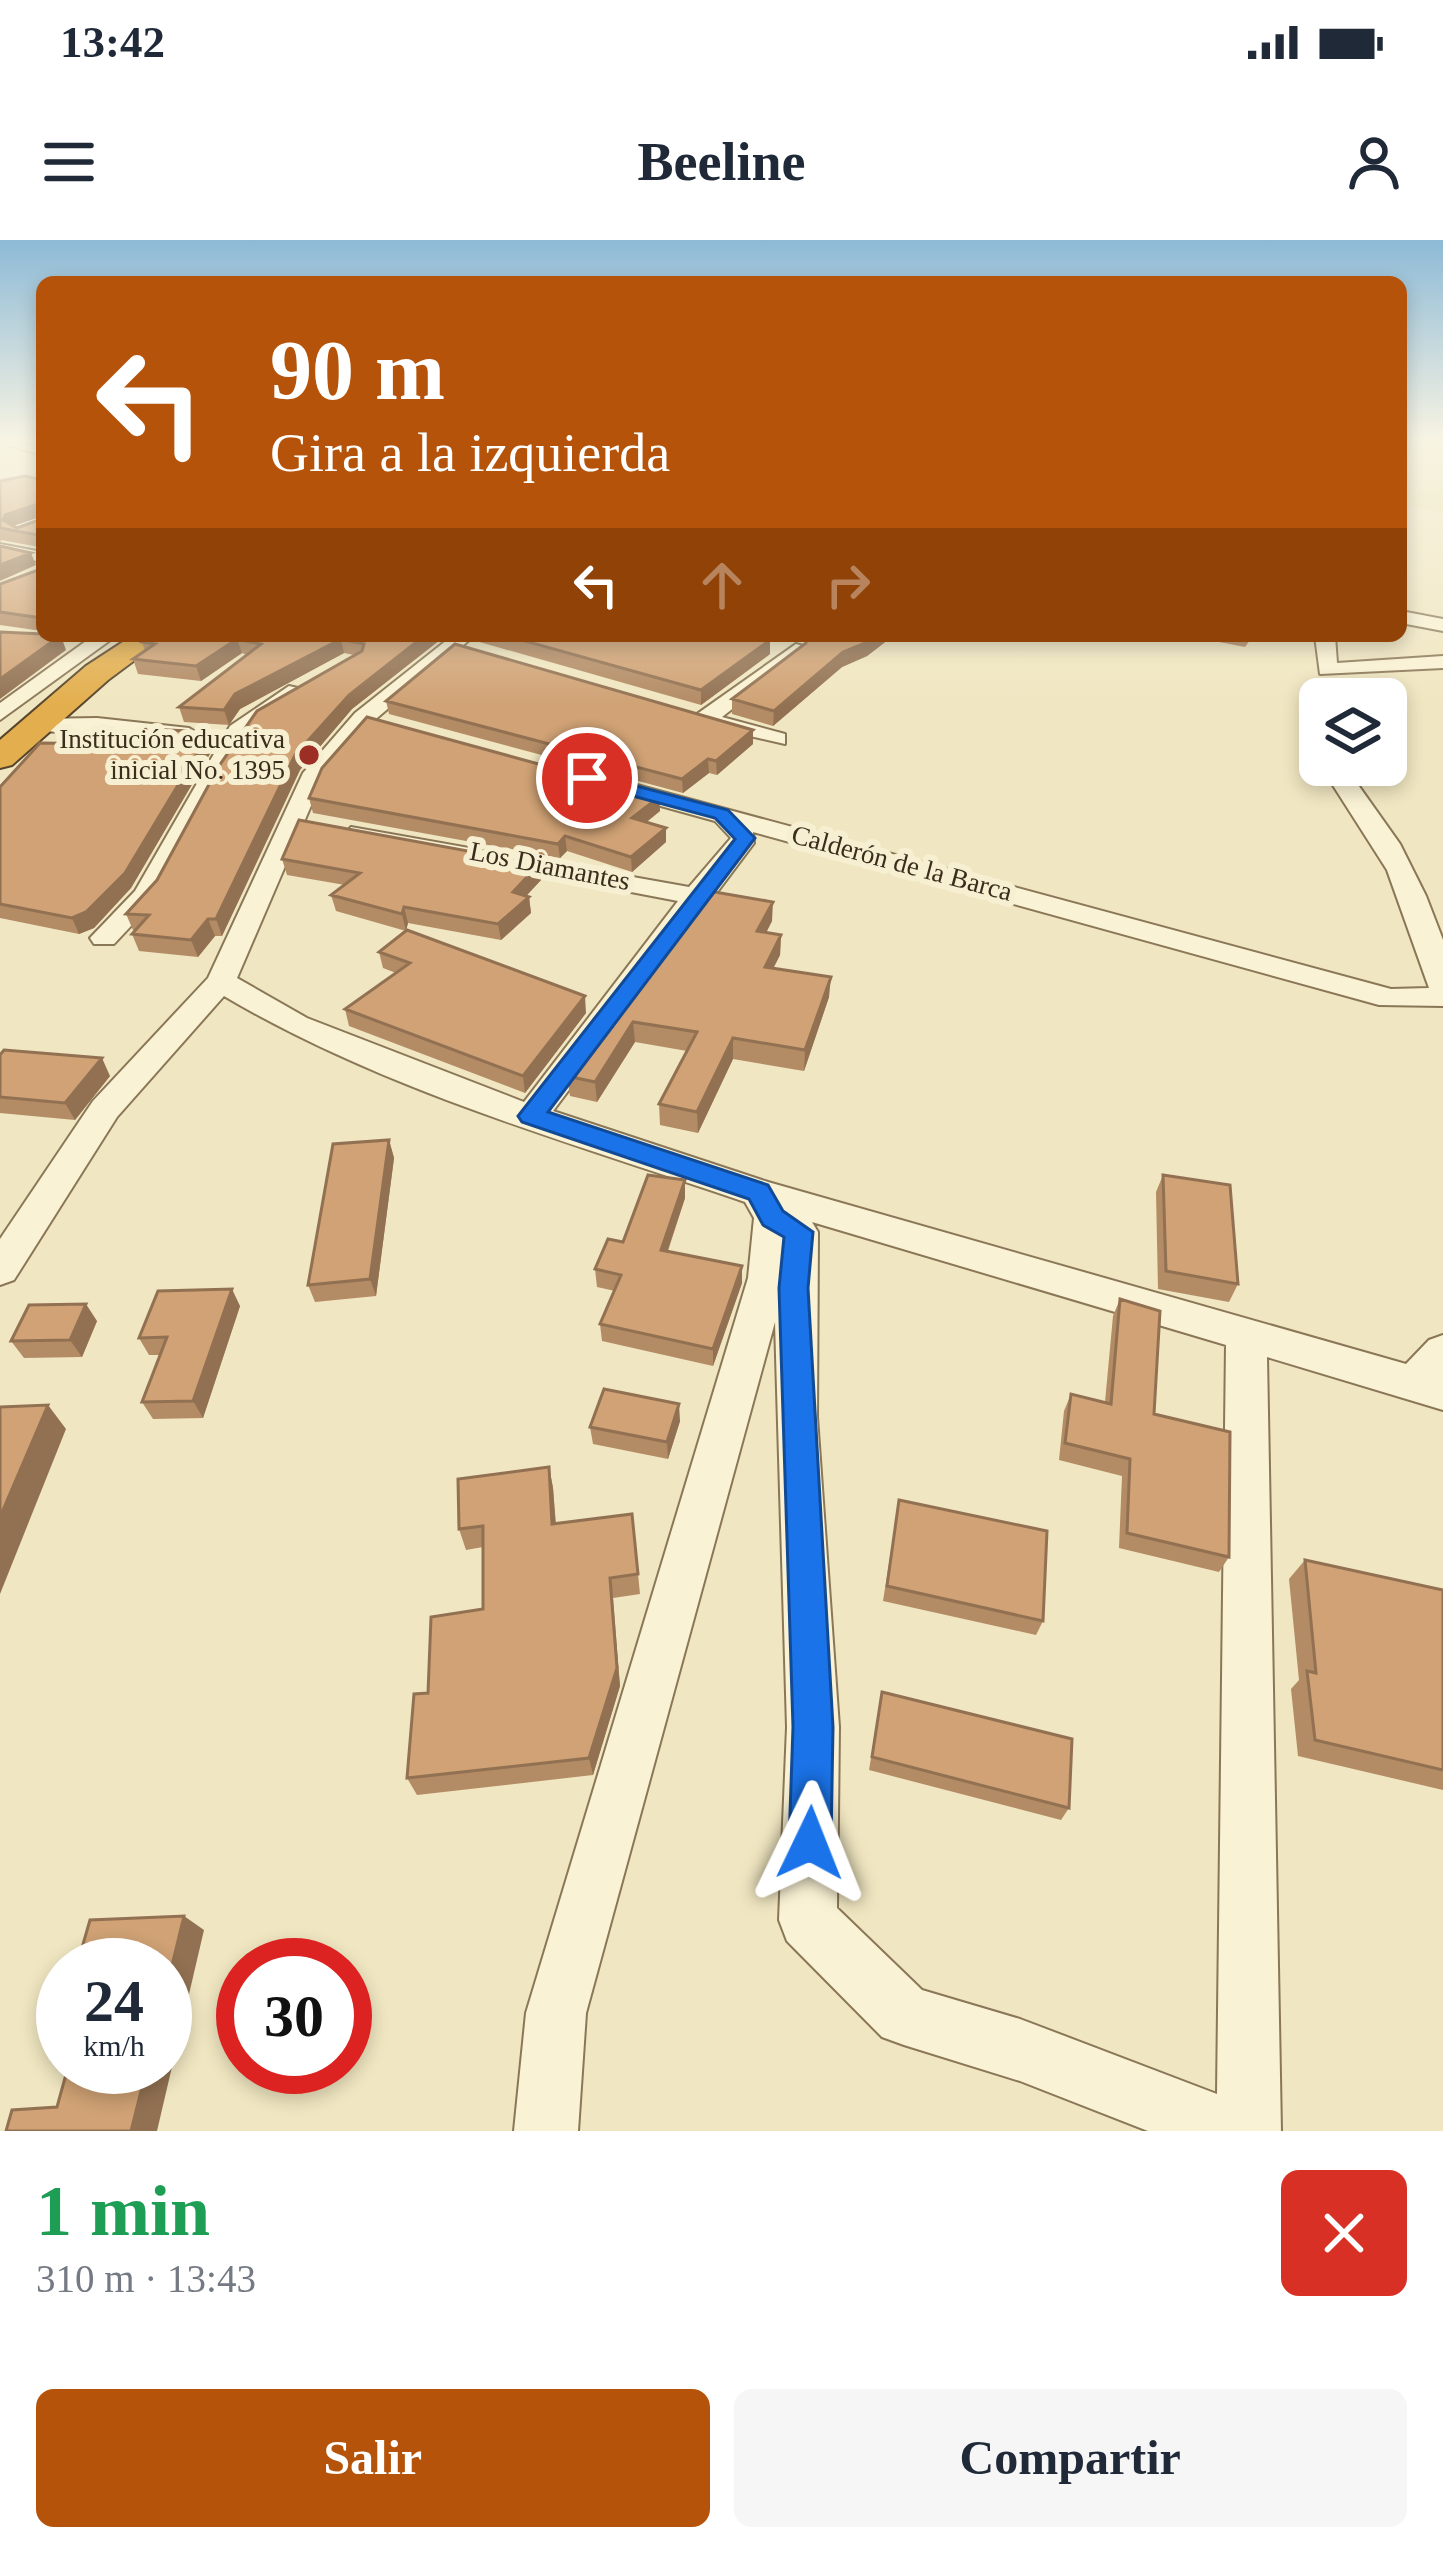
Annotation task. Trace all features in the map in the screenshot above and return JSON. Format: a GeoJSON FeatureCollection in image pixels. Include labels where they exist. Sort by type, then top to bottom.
{"type":"FeatureCollection","features":[{"type":"Feature","properties":{"kind":"highway"},"geometry":{"type":"LineString","coordinates":[[12,744],[143,642]]}},
{"type":"Feature","properties":{"kind":"street"},"geometry":{"type":"LineString","coordinates":[[0,549],[36,556]]}},
{"type":"Feature","properties":{"kind":"street"},"geometry":{"type":"LineString","coordinates":[[1407,618],[1443,625]]}},
{"type":"Feature","properties":{"kind":"street"},"geometry":{"type":"LineString","coordinates":[[0,712],[97,642]]}},
{"type":"Feature","properties":{"kind":"street"},"geometry":{"type":"LineString","coordinates":[[1325,642],[1326,678]]}},
{"type":"Feature","properties":{"kind":"street"},"geometry":{"type":"LineString","coordinates":[[0,1270],[105,1109],[221,981],[316,824],[310,778],[469,646]]}},
{"type":"Feature","properties":{"kind":"street"},"geometry":{"type":"LineString","coordinates":[[777,739],[695,716],[785,648]]}},
{"type":"Feature","properties":{"kind":"street"},"geometry":{"type":"LineString","coordinates":[[1327,670],[1443,662]]}},
{"type":"Feature","properties":{"kind":"street"},"geometry":{"type":"LineString","coordinates":[[104,938],[146,895],[250,718],[312,682]]}},
{"type":"Feature","properties":{"kind":"street"},"geometry":{"type":"LineString","coordinates":[[148,731],[180,709]]}},
{"type":"Feature","properties":{"kind":"street"},"geometry":{"type":"LineString","coordinates":[[12,744],[148,731],[235,737]]}},
{"type":"Feature","properties":{"kind":"street","name":"Calderón de la Barca"},"geometry":{"type":"LineString","coordinates":[[587,778],[1390,998],[1443,998]]}},
{"type":"Feature","properties":{"kind":"street"},"geometry":{"type":"LineString","coordinates":[[1349,786],[1379,824],[1423,915],[1443,987]]}},
{"type":"Feature","properties":{"kind":"street"},"geometry":{"type":"LineString","coordinates":[[531,1116],[745,838],[722,814]]}},
{"type":"Feature","properties":{"kind":"street","name":"Los Diamantes"},"geometry":{"type":"LineString","coordinates":[[316,824],[696,896]]}},
{"type":"Feature","properties":{"kind":"street"},"geometry":{"type":"LineString","coordinates":[[1405,878],[1443,888]]}},
{"type":"Feature","properties":{"kind":"street"},"geometry":{"type":"LineString","coordinates":[[221,981],[296,1024],[439,1084],[766,1205],[1246,1331],[1427,1389],[1443,1352]]}},
{"type":"Feature","properties":{"kind":"street"},"geometry":{"type":"LineString","coordinates":[[546,2131],[556,2013],[766,1278],[766,1205]]}},
{"type":"Feature","properties":{"kind":"street"},"geometry":{"type":"LineString","coordinates":[[766,1205],[799,1232],[794,1288],[798,1467],[813,1727],[808,1920],[904,2015],[1020,2050],[1230,2131]]}},
{"type":"Feature","properties":{"kind":"street"},"geometry":{"type":"LineString","coordinates":[[1246,1331],[1250,2131]]}},
{"type":"Feature","properties":{"kind":"building"},"geometry":{"type":"Polygon","coordinates":[[[0,546],[31,553],[0,565],[0,546]]]}},
{"type":"Feature","properties":{"kind":"building"},"geometry":{"type":"Polygon","coordinates":[[[36,571],[36,617],[0,612],[0,584],[36,571]]]}},
{"type":"Feature","properties":{"kind":"building"},"geometry":{"type":"Polygon","coordinates":[[[0,632],[36,634],[36,642],[52,642],[0,679],[0,632]]]}},
{"type":"Feature","properties":{"kind":"building"},"geometry":{"type":"Polygon","coordinates":[[[142,642],[232,642],[196,666],[133,659],[155,644],[142,642]]]}},
{"type":"Feature","properties":{"kind":"building"},"geometry":{"type":"Polygon","coordinates":[[[251,642],[335,642],[235,694],[224,710],[179,707],[261,644],[251,642]]]}},
{"type":"Feature","properties":{"kind":"building"},"geometry":{"type":"Polygon","coordinates":[[[355,642],[416,642],[349,695],[295,755],[216,919],[208,919],[191,940],[132,934],[149,915],[126,914],[157,880],[219,766],[257,711],[362,651],[364,644],[355,642]]]}},
{"type":"Feature","properties":{"kind":"building"},"geometry":{"type":"Polygon","coordinates":[[[529,642],[767,642],[701,690],[529,642]]]}},
{"type":"Feature","properties":{"kind":"building"},"geometry":{"type":"Polygon","coordinates":[[[868,642],[843,652],[774,711],[732,699],[806,643],[868,642]]]}},
{"type":"Feature","properties":{"kind":"building"},"geometry":{"type":"Polygon","coordinates":[[[455,644],[753,730],[716,761],[708,759],[682,779],[386,701],[455,644]]]}},
{"type":"Feature","properties":{"kind":"building"},"geometry":{"type":"Polygon","coordinates":[[[367,717],[659,797],[632,818],[666,828],[631,857],[565,836],[558,844],[309,798],[322,768],[367,717]]]}},
{"type":"Feature","properties":{"kind":"building"},"geometry":{"type":"Polygon","coordinates":[[[146,729],[210,732],[125,873],[86,912],[72,918],[0,904],[0,787],[40,743],[125,744],[146,729]]]}},
{"type":"Feature","properties":{"kind":"building"},"geometry":{"type":"Polygon","coordinates":[[[299,820],[539,864],[513,892],[529,897],[498,924],[404,907],[402,914],[331,895],[360,873],[282,859],[299,820]]]}},
{"type":"Feature","properties":{"kind":"building"},"geometry":{"type":"Polygon","coordinates":[[[709,891],[773,902],[757,931],[781,935],[765,967],[831,977],[805,1050],[733,1038],[697,1112],[659,1104],[697,1032],[633,1022],[595,1082],[567,1076],[709,891]]]}},
{"type":"Feature","properties":{"kind":"building"},"geometry":{"type":"Polygon","coordinates":[[[407,930],[585,996],[523,1076],[345,1009],[410,963],[379,952],[407,930]]]}},
{"type":"Feature","properties":{"kind":"building"},"geometry":{"type":"Polygon","coordinates":[[[4,1050],[102,1058],[65,1103],[0,1097],[4,1050]]]}},
{"type":"Feature","properties":{"kind":"building"},"geometry":{"type":"Polygon","coordinates":[[[389,1140],[370,1279],[308,1285],[333,1144],[389,1140]]]}},
{"type":"Feature","properties":{"kind":"building"},"geometry":{"type":"Polygon","coordinates":[[[648,1175],[685,1180],[661,1250],[742,1266],[713,1349],[600,1324],[621,1275],[595,1269],[608,1239],[623,1242],[648,1175]]]}},
{"type":"Feature","properties":{"kind":"building"},"geometry":{"type":"Polygon","coordinates":[[[1163,1175],[1230,1185],[1238,1284],[1166,1271],[1163,1175]]]}},
{"type":"Feature","properties":{"kind":"building"},"geometry":{"type":"Polygon","coordinates":[[[232,1289],[193,1401],[142,1402],[167,1337],[139,1338],[158,1291],[232,1289]]]}},
{"type":"Feature","properties":{"kind":"building"},"geometry":{"type":"Polygon","coordinates":[[[1120,1299],[1160,1311],[1154,1414],[1230,1432],[1229,1557],[1127,1533],[1130,1459],[1065,1443],[1071,1394],[1111,1404],[1120,1299]]]}},
{"type":"Feature","properties":{"kind":"building"},"geometry":{"type":"Polygon","coordinates":[[[86,1304],[70,1340],[11,1341],[29,1305],[86,1304]]]}},
{"type":"Feature","properties":{"kind":"building"},"geometry":{"type":"Polygon","coordinates":[[[604,1389],[679,1404],[667,1442],[590,1427],[604,1389]]]}},
{"type":"Feature","properties":{"kind":"building"},"geometry":{"type":"Polygon","coordinates":[[[48,1405],[0,1517],[0,1407],[48,1405]]]}},
{"type":"Feature","properties":{"kind":"building"},"geometry":{"type":"Polygon","coordinates":[[[549,1467],[552,1524],[632,1514],[638,1574],[610,1578],[617,1668],[589,1758],[407,1778],[414,1694],[428,1693],[431,1617],[483,1609],[483,1526],[459,1529],[458,1479],[549,1467]]]}},
{"type":"Feature","properties":{"kind":"building"},"geometry":{"type":"Polygon","coordinates":[[[899,1500],[1047,1531],[1043,1621],[887,1586],[899,1500]]]}},
{"type":"Feature","properties":{"kind":"building"},"geometry":{"type":"Polygon","coordinates":[[[1305,1560],[1443,1590],[1443,1770],[1315,1740],[1307,1671],[1316,1673],[1305,1560]]]}},
{"type":"Feature","properties":{"kind":"building"},"geometry":{"type":"Polygon","coordinates":[[[882,1692],[1072,1739],[1069,1808],[872,1757],[882,1692]]]}},
{"type":"Feature","properties":{"kind":"building"},"geometry":{"type":"Polygon","coordinates":[[[184,1916],[179,1938],[85,1938],[90,1920],[184,1916]]]}},
{"type":"Feature","properties":{"kind":"building"},"geometry":{"type":"Polygon","coordinates":[[[61,2094],[140,2094],[131,2131],[6,2131],[12,2110],[57,2107],[61,2094]]]}},
{"type":"Feature","properties":{"kind":"place","name":"Institución educativa inicial No. 1395"},"geometry":{"type":"Point","coordinates":[309,755]}},
{"type":"Feature","properties":{"kind":"route"},"geometry":{"type":"LineString","coordinates":[[587,778],[722,814],[745,838],[531,1116],[758,1192],[773,1218],[799,1232],[794,1288],[798,1467],[813,1727],[810,1843]]}}]}
